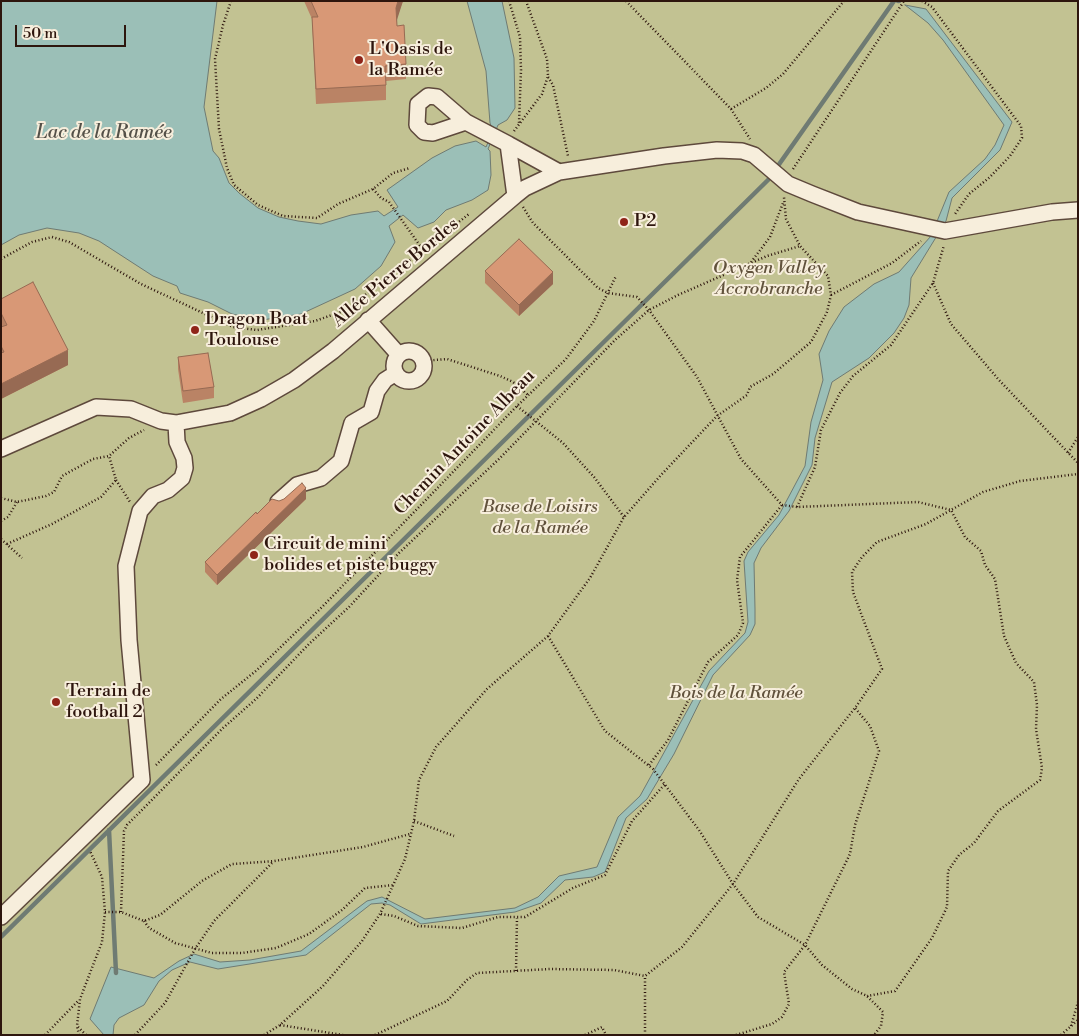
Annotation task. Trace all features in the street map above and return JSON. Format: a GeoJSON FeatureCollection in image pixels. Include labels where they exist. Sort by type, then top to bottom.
{"type":"FeatureCollection","features":[{"type":"Feature","properties":{"kind":"lane"},"geometry":{"type":"LineString","coordinates":[[466,122],[502,142],[564,171]]}},
{"type":"Feature","properties":{"kind":"lane"},"geometry":{"type":"LineString","coordinates":[[502,142],[515,196]]}},
{"type":"Feature","properties":{"kind":"lane","name":"Allée Pierre Bordes"},"geometry":{"type":"LineString","coordinates":[[3,443],[96,407],[132,409],[168,422],[198,420],[230,412],[261,399],[294,380],[515,196],[526,188],[564,171],[717,150],[742,151],[754,155],[784,180]]}},
{"type":"Feature","properties":{"kind":"lane"},"geometry":{"type":"LineString","coordinates":[[784,180],[858,212],[938,229],[1052,212],[1078,210]]}},
{"type":"Feature","properties":{"kind":"lane"},"geometry":{"type":"LineString","coordinates":[[368,320],[399,355]]}},
{"type":"Feature","properties":{"kind":"lane"},"geometry":{"type":"LineString","coordinates":[[408,351],[417,354],[423,361],[424,370],[419,378],[411,381],[402,380],[396,373],[394,364],[399,355],[408,351]]}},
{"type":"Feature","properties":{"kind":"lane"},"geometry":{"type":"LineString","coordinates":[[278,502],[297,485],[321,478],[341,461],[352,423],[371,412],[376,402],[377,391],[385,380],[396,373]]}},
{"type":"Feature","properties":{"kind":"lane"},"geometry":{"type":"LineString","coordinates":[[1,918],[142,780],[126,566],[140,511],[153,496],[168,490],[182,478],[185,468],[184,458],[168,422]]}},
{"type":"Feature","properties":{"kind":"path"},"geometry":{"type":"LineString","coordinates":[[231,1],[222,25],[215,59],[219,128],[226,168],[234,185],[258,205],[283,216],[317,218],[338,204],[373,189],[393,173],[410,168]]}},
{"type":"Feature","properties":{"kind":"path"},"geometry":{"type":"LineString","coordinates":[[509,1],[520,37],[519,124]]}},
{"type":"Feature","properties":{"kind":"path"},"geometry":{"type":"LineString","coordinates":[[526,1],[546,59],[548,76],[553,85],[564,171]]}},
{"type":"Feature","properties":{"kind":"path"},"geometry":{"type":"LineString","coordinates":[[626,1],[731,109],[751,139]]}},
{"type":"Feature","properties":{"kind":"path"},"geometry":{"type":"LineString","coordinates":[[731,109],[766,88],[783,74],[844,1]]}},
{"type":"Feature","properties":{"kind":"path"},"geometry":{"type":"LineString","coordinates":[[264,1035],[280,1025],[323,986],[362,941],[380,914],[405,859],[414,821],[419,780],[436,747],[487,689],[548,636],[590,578],[624,517],[717,416],[747,395],[750,387],[773,374],[811,342],[827,312],[831,295],[828,276],[800,246],[786,219],[784,180],[904,1]]}},
{"type":"Feature","properties":{"kind":"path"},"geometry":{"type":"LineString","coordinates":[[831,295],[892,263],[938,229],[960,204],[1010,156],[1022,138],[1021,126],[932,7],[922,1]]}},
{"type":"Feature","properties":{"kind":"path"},"geometry":{"type":"LineString","coordinates":[[502,142],[519,124],[542,94],[548,76]]}},
{"type":"Feature","properties":{"kind":"path"},"geometry":{"type":"LineString","coordinates":[[373,189],[389,202],[423,250]]}},
{"type":"Feature","properties":{"kind":"path"},"geometry":{"type":"LineString","coordinates":[[515,196],[533,223],[598,288],[608,293],[637,297],[697,377],[740,459],[782,505],[796,507],[918,502],[951,510],[965,537],[981,551],[985,565],[995,579],[1004,636],[1016,663],[1034,682],[1037,704],[1036,729],[1042,768],[1040,780],[998,811],[974,843],[959,855],[948,871],[947,907],[932,938],[895,991],[868,996]]}},
{"type":"Feature","properties":{"kind":"path"},"geometry":{"type":"LineString","coordinates":[[749,266],[770,237],[784,201]]}},
{"type":"Feature","properties":{"kind":"path"},"geometry":{"type":"LineString","coordinates":[[1,259],[32,242],[52,237],[69,242],[141,284],[233,327],[257,330],[314,321],[346,310],[455,223],[476,209]]}},
{"type":"Feature","properties":{"kind":"path"},"geometry":{"type":"LineString","coordinates":[[796,507],[815,466],[821,430],[840,393],[854,376],[891,345],[933,283],[937,264],[938,229]]}},
{"type":"Feature","properties":{"kind":"path"},"geometry":{"type":"LineString","coordinates":[[121,912],[124,831],[127,825],[535,422],[615,340],[648,310],[749,266],[767,256],[800,246]]}},
{"type":"Feature","properties":{"kind":"path","name":"Chemin Antoine Albeau"},"geometry":{"type":"LineString","coordinates":[[142,780],[221,699],[257,670],[322,608],[517,406],[566,359],[594,321],[616,276]]}},
{"type":"Feature","properties":{"kind":"path"},"geometry":{"type":"LineString","coordinates":[[933,283],[951,324],[999,380],[1078,463]]}},
{"type":"Feature","properties":{"kind":"path"},"geometry":{"type":"LineString","coordinates":[[423,361],[447,360],[500,376],[513,382],[528,395]]}},
{"type":"Feature","properties":{"kind":"path"},"geometry":{"type":"LineString","coordinates":[[517,406],[569,450],[594,477],[624,517]]}},
{"type":"Feature","properties":{"kind":"path"},"geometry":{"type":"LineString","coordinates":[[1,498],[17,502],[54,492],[62,476],[93,459],[109,456],[129,438],[168,422]]}},
{"type":"Feature","properties":{"kind":"path"},"geometry":{"type":"LineString","coordinates":[[1068,453],[1078,438]]}},
{"type":"Feature","properties":{"kind":"path"},"geometry":{"type":"LineString","coordinates":[[109,456],[116,480],[134,507],[140,511]]}},
{"type":"Feature","properties":{"kind":"path"},"geometry":{"type":"LineString","coordinates":[[644,1035],[646,976],[682,946],[733,884],[799,779],[855,708],[882,669],[853,592],[852,572],[862,557],[877,542],[926,524],[983,492],[1020,481],[1078,474]]}},
{"type":"Feature","properties":{"kind":"path"},"geometry":{"type":"LineString","coordinates":[[7,544],[52,524],[101,497],[116,480]]}},
{"type":"Feature","properties":{"kind":"path"},"geometry":{"type":"LineString","coordinates":[[1,521],[8,517],[17,502]]}},
{"type":"Feature","properties":{"kind":"path"},"geometry":{"type":"LineString","coordinates":[[649,765],[668,740],[708,662],[738,635],[743,623],[737,580],[740,556],[782,505]]}},
{"type":"Feature","properties":{"kind":"path"},"geometry":{"type":"LineString","coordinates":[[1,539],[22,558]]}},
{"type":"Feature","properties":{"kind":"path"},"geometry":{"type":"LineString","coordinates":[[548,636],[605,731],[653,769],[699,830],[733,884],[758,917],[805,945],[822,965],[852,989],[868,996],[883,1012],[882,1026],[874,1035]]}},
{"type":"Feature","properties":{"kind":"path"},"geometry":{"type":"LineString","coordinates":[[736,1035],[772,1024],[782,1017],[788,1004],[784,972],[805,945],[850,854],[855,825],[879,751],[870,726],[855,708]]}},
{"type":"Feature","properties":{"kind":"path"},"geometry":{"type":"LineString","coordinates":[[380,914],[394,916],[418,926],[462,928],[498,917],[526,917],[573,888],[605,875],[632,821],[664,784]]}},
{"type":"Feature","properties":{"kind":"path"},"geometry":{"type":"LineString","coordinates":[[414,821],[454,836]]}},
{"type":"Feature","properties":{"kind":"path"},"geometry":{"type":"LineString","coordinates":[[144,921],[160,915],[202,880],[232,864],[274,861],[363,847],[410,834]]}},
{"type":"Feature","properties":{"kind":"path"},"geometry":{"type":"LineString","coordinates":[[78,1035],[80,999],[102,942],[105,912],[102,877],[91,853]]}},
{"type":"Feature","properties":{"kind":"path"},"geometry":{"type":"LineString","coordinates":[[135,1035],[165,1003],[192,954],[214,921],[274,861]]}},
{"type":"Feature","properties":{"kind":"path"},"geometry":{"type":"LineString","coordinates":[[105,912],[121,912],[144,921],[149,928],[176,943],[195,949],[212,953],[242,953],[276,948],[309,934],[342,910],[365,888],[394,884]]}},
{"type":"Feature","properties":{"kind":"path"},"geometry":{"type":"LineString","coordinates":[[516,971],[517,917]]}},
{"type":"Feature","properties":{"kind":"path"},"geometry":{"type":"LineString","coordinates":[[375,1035],[447,1001],[467,980],[477,973],[550,969],[614,970],[646,976]]}},
{"type":"Feature","properties":{"kind":"path"},"geometry":{"type":"LineString","coordinates":[[45,1035],[80,999]]}},
{"type":"Feature","properties":{"kind":"path"},"geometry":{"type":"LineString","coordinates":[[1071,1026],[1078,1002]]}},
{"type":"Feature","properties":{"kind":"path"},"geometry":{"type":"LineString","coordinates":[[1061,1035],[1078,1020]]}},
{"type":"Feature","properties":{"kind":"path"},"geometry":{"type":"LineString","coordinates":[[280,1025],[342,1035]]}},
{"type":"Feature","properties":{"kind":"path"},"geometry":{"type":"LineString","coordinates":[[77,1026],[86,1035]]}},
{"type":"Feature","properties":{"kind":"path"},"geometry":{"type":"LineString","coordinates":[[585,1035],[602,1027],[606,1035]]}},
{"type":"Feature","properties":{"kind":"green space","name":"Base de Loisirs de la Ramée"},"geometry":{"type":"Polygon","coordinates":[[[1,1],[1078,1],[1078,1035],[1,1035],[1,1]]]}},
{"type":"Feature","properties":{"kind":"water","name":"Lac de la Ramée"},"geometry":{"type":"Polygon","coordinates":[[[1,1],[217,1],[204,107],[213,151],[219,158],[229,183],[239,193],[258,208],[279,217],[298,221],[321,224],[351,215],[378,211],[384,216],[398,207],[387,190],[432,158],[455,146],[476,141],[486,147],[493,131],[490,123],[486,71],[467,1],[502,1],[514,58],[515,108],[507,120],[498,125],[488,149],[490,151],[491,175],[488,190],[472,200],[446,210],[434,222],[418,228],[403,215],[389,226],[395,242],[381,266],[355,289],[301,314],[262,320],[232,314],[208,302],[180,293],[177,286],[153,276],[99,241],[79,233],[47,228],[19,235],[1,245],[1,1]]]}},
{"type":"Feature","properties":{"kind":"water"},"geometry":{"type":"Polygon","coordinates":[[[905,5],[926,9],[1012,122],[1000,150],[952,198],[946,221],[911,278],[909,305],[904,318],[894,333],[869,358],[832,382],[815,438],[812,465],[789,511],[761,548],[754,563],[755,624],[750,635],[713,675],[674,754],[647,799],[626,818],[605,872],[593,877],[565,880],[541,903],[515,912],[421,924],[390,905],[382,903],[371,904],[306,955],[218,969],[190,962],[172,970],[159,981],[144,1005],[119,1018],[114,1025],[113,1035],[104,1035],[90,1019],[111,967],[154,978],[179,961],[194,954],[220,962],[250,960],[301,951],[367,901],[382,897],[425,919],[515,908],[538,897],[559,876],[597,867],[618,817],[640,796],[709,671],[745,633],[748,622],[744,561],[748,552],[779,515],[805,466],[811,422],[823,380],[819,354],[829,331],[844,307],[874,284],[899,272],[931,236],[949,192],[985,159],[995,145],[1004,125],[943,40],[928,23],[905,5]]]}},
{"type":"Feature","properties":{"kind":"building","name":"L'Oasis de la Ramée"},"geometry":{"type":"Polygon","coordinates":[[[311,1],[398,1],[396,8],[397,26],[404,25],[406,64],[385,66],[386,85],[316,89],[312,17],[318,17],[311,1]]]}},
{"type":"Feature","properties":{"kind":"building"},"geometry":{"type":"Polygon","coordinates":[[[519,239],[553,272],[519,305],[485,271],[519,239]]]}},
{"type":"Feature","properties":{"kind":"building"},"geometry":{"type":"Polygon","coordinates":[[[33,282],[68,350],[1,384],[1,353],[4,352],[1,346],[1,327],[7,325],[1,313],[1,299],[33,282]]]}},
{"type":"Feature","properties":{"kind":"building"},"geometry":{"type":"Polygon","coordinates":[[[208,353],[214,387],[183,391],[178,357],[208,353]]]}},
{"type":"Feature","properties":{"kind":"building"},"geometry":{"type":"Polygon","coordinates":[[[302,483],[306,488],[217,575],[205,562],[256,512],[257,514],[272,499],[279,501],[284,499],[302,483]]]}},
{"type":"Feature","properties":{"kind":"waterway"},"geometry":{"type":"LineString","coordinates":[[1,937],[768,180],[894,1]]}},
{"type":"Feature","properties":{"kind":"waterway"},"geometry":{"type":"LineString","coordinates":[[109,830],[116,973]]}},
{"type":"Feature","properties":{"kind":"place","name":"L'Oasis de la Ramée"},"geometry":{"type":"Point","coordinates":[359,60]}},
{"type":"Feature","properties":{"kind":"place","name":"P2"},"geometry":{"type":"Point","coordinates":[624,222]}},
{"type":"Feature","properties":{"kind":"place","name":"Dragon Boat Toulouse"},"geometry":{"type":"Point","coordinates":[195,330]}},
{"type":"Feature","properties":{"kind":"place","name":"Circuit de mini bolides et piste buggy"},"geometry":{"type":"Point","coordinates":[254,555]}},
{"type":"Feature","properties":{"kind":"place","name":"Terrain de football 2"},"geometry":{"type":"Point","coordinates":[56,702]}},
{"type":"Feature","properties":{"kind":"park label","name":"Oxygen Valley Accrobranche"},"geometry":{"type":"Point","coordinates":[769,279]}},
{"type":"Feature","properties":{"kind":"park label","name":"Bois de la Ramée"},"geometry":{"type":"Point","coordinates":[736,694]}}]}
